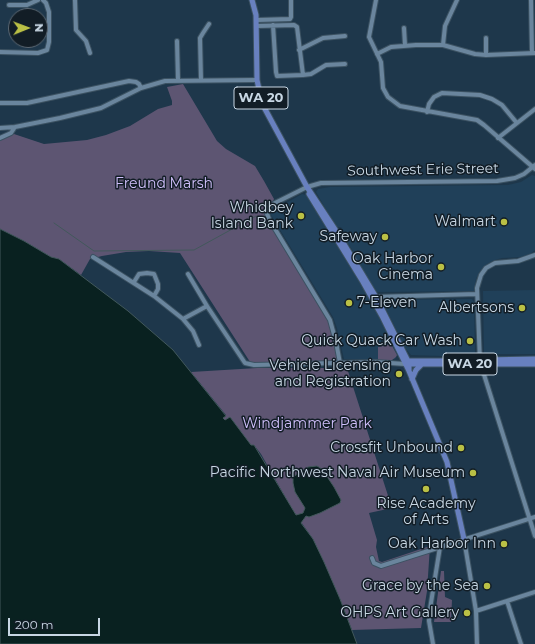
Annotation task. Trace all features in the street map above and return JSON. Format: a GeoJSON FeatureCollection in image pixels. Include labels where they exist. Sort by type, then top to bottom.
{"type":"FeatureCollection","features":[{"type":"Feature","properties":{"kind":"main road","name":"WA 20"},"geometry":{"type":"LineString","coordinates":[[252,0],[257,23],[257,80],[265,109],[307,187],[338,234],[376,297],[406,362]]}},
{"type":"Feature","properties":{"kind":"main road","name":"WA 20"},"geometry":{"type":"LineString","coordinates":[[307,187],[311,198],[370,295],[406,362]]}},
{"type":"Feature","properties":{"kind":"main road","name":"WA 20"},"geometry":{"type":"LineString","coordinates":[[406,362],[422,364],[470,364],[485,360],[535,359]]}},
{"type":"Feature","properties":{"kind":"main road","name":"WA 20"},"geometry":{"type":"LineString","coordinates":[[406,362],[474,361],[486,364],[535,364]]}},
{"type":"Feature","properties":{"kind":"main road"},"geometry":{"type":"LineString","coordinates":[[406,362],[447,462],[464,539]]}},
{"type":"Feature","properties":{"kind":"main road"},"geometry":{"type":"LineString","coordinates":[[412,379],[417,368],[422,364]]}},
{"type":"Feature","properties":{"kind":"street"},"geometry":{"type":"LineString","coordinates":[[9,5],[28,4],[38,0]]}},
{"type":"Feature","properties":{"kind":"street"},"geometry":{"type":"LineString","coordinates":[[0,52],[38,53],[46,50],[49,42],[49,12],[46,3],[43,0]]}},
{"type":"Feature","properties":{"kind":"street"},"geometry":{"type":"LineString","coordinates":[[75,0],[76,30],[86,41],[90,53]]}},
{"type":"Feature","properties":{"kind":"street"},"geometry":{"type":"LineString","coordinates":[[257,23],[290,19],[291,0]]}},
{"type":"Feature","properties":{"kind":"street"},"geometry":{"type":"LineString","coordinates":[[376,0],[369,33],[370,41],[381,62],[383,88],[388,98],[400,106],[427,112],[474,119],[484,124],[498,138],[534,167]]}},
{"type":"Feature","properties":{"kind":"street"},"geometry":{"type":"LineString","coordinates":[[443,45],[445,26],[457,0]]}},
{"type":"Feature","properties":{"kind":"street"},"geometry":{"type":"LineString","coordinates":[[377,54],[391,47],[443,45],[475,54],[486,55],[534,53],[531,0]]}},
{"type":"Feature","properties":{"kind":"street"},"geometry":{"type":"LineString","coordinates":[[257,23],[294,25],[297,27],[303,76]]}},
{"type":"Feature","properties":{"kind":"street"},"geometry":{"type":"LineString","coordinates":[[201,80],[200,38],[202,33],[210,24]]}},
{"type":"Feature","properties":{"kind":"street"},"geometry":{"type":"LineString","coordinates":[[273,25],[277,76],[303,76],[311,74],[326,65],[345,64]]}},
{"type":"Feature","properties":{"kind":"street"},"geometry":{"type":"LineString","coordinates":[[404,28],[405,46]]}},
{"type":"Feature","properties":{"kind":"street"},"geometry":{"type":"LineString","coordinates":[[299,50],[323,38],[345,36]]}},
{"type":"Feature","properties":{"kind":"street"},"geometry":{"type":"LineString","coordinates":[[486,38],[486,55]]}},
{"type":"Feature","properties":{"kind":"street"},"geometry":{"type":"LineString","coordinates":[[177,41],[178,80]]}},
{"type":"Feature","properties":{"kind":"street"},"geometry":{"type":"LineString","coordinates":[[0,128],[15,127],[101,108],[140,89],[165,81],[257,80]]}},
{"type":"Feature","properties":{"kind":"street"},"geometry":{"type":"LineString","coordinates":[[0,103],[27,103],[129,81],[136,82],[140,89]]}},
{"type":"Feature","properties":{"kind":"street"},"geometry":{"type":"LineString","coordinates":[[427,112],[429,104],[434,96],[442,93],[480,95],[492,99],[502,105],[516,122]]}},
{"type":"Feature","properties":{"kind":"street"},"geometry":{"type":"LineString","coordinates":[[498,138],[516,122],[535,109]]}},
{"type":"Feature","properties":{"kind":"street"},"geometry":{"type":"LineString","coordinates":[[0,138],[11,133],[15,127]]}},
{"type":"Feature","properties":{"kind":"street","name":"Southwest Erie Street"},"geometry":{"type":"LineString","coordinates":[[340,363],[330,320],[267,215],[266,211],[271,205],[307,187],[321,183],[497,181],[515,178],[534,167]]}},
{"type":"Feature","properties":{"kind":"street"},"geometry":{"type":"LineString","coordinates":[[535,255],[518,262],[495,263],[486,268],[479,279],[477,294],[480,362],[535,536]]}},
{"type":"Feature","properties":{"kind":"street"},"geometry":{"type":"LineString","coordinates":[[93,258],[134,282],[183,319],[194,331],[199,345]]}},
{"type":"Feature","properties":{"kind":"street"},"geometry":{"type":"LineString","coordinates":[[134,282],[139,274],[154,274],[158,284],[158,289],[154,296]]}},
{"type":"Feature","properties":{"kind":"street"},"geometry":{"type":"LineString","coordinates":[[188,274],[245,364],[406,362]]}},
{"type":"Feature","properties":{"kind":"street"},"geometry":{"type":"LineString","coordinates":[[370,295],[376,297],[477,294]]}},
{"type":"Feature","properties":{"kind":"street"},"geometry":{"type":"LineString","coordinates":[[183,319],[207,306]]}},
{"type":"Feature","properties":{"kind":"street"},"geometry":{"type":"LineString","coordinates":[[372,558],[374,563],[381,566],[535,517]]}},
{"type":"Feature","properties":{"kind":"street"},"geometry":{"type":"LineString","coordinates":[[464,539],[476,610],[477,644]]}},
{"type":"Feature","properties":{"kind":"street"},"geometry":{"type":"LineString","coordinates":[[433,644],[429,620],[440,547]]}},
{"type":"Feature","properties":{"kind":"street"},"geometry":{"type":"LineString","coordinates":[[476,610],[535,592]]}},
{"type":"Feature","properties":{"kind":"street"},"geometry":{"type":"LineString","coordinates":[[507,601],[521,644]]}},
{"type":"Feature","properties":{"kind":"shaded area"},"geometry":{"type":"Polygon","coordinates":[[[532,175],[535,176],[535,250],[528,256],[502,258],[486,265],[480,271],[476,279],[474,291],[377,292],[353,256],[353,251],[344,238],[345,234],[341,227],[336,227],[316,192],[318,189],[330,187],[508,185],[521,182],[532,175]]]}},
{"type":"Feature","properties":{"kind":"shaded area"},"geometry":{"type":"Polygon","coordinates":[[[302,194],[306,195],[374,306],[397,355],[395,359],[344,359],[333,317],[271,215],[272,211],[302,194]]]}},
{"type":"Feature","properties":{"kind":"shaded area"},"geometry":{"type":"Polygon","coordinates":[[[0,229],[51,257],[59,259],[128,311],[173,350],[226,416],[223,418],[225,420],[230,417],[251,445],[254,445],[296,515],[303,513],[305,508],[295,492],[293,477],[308,467],[317,466],[322,469],[341,500],[340,503],[320,513],[309,517],[306,516],[301,523],[313,539],[324,562],[357,644],[0,644],[0,229]]]}},
{"type":"Feature","properties":{"kind":"shaded area"},"geometry":{"type":"Polygon","coordinates":[[[535,290],[535,354],[484,354],[483,291],[535,290]]]}},
{"type":"Feature","properties":{"kind":"shaded area"},"geometry":{"type":"Polygon","coordinates":[[[472,299],[474,302],[475,353],[472,357],[411,355],[406,349],[383,303],[384,300],[472,299]]]}},
{"type":"Feature","properties":{"kind":"green space","name":"Freund Marsh"},"geometry":{"type":"Polygon","coordinates":[[[183,84],[217,141],[226,149],[255,166],[264,181],[274,199],[266,211],[330,320],[340,363],[252,365],[180,253],[149,251],[126,252],[102,256],[90,259],[81,275],[59,259],[51,257],[0,229],[0,138],[11,133],[44,144],[87,140],[106,135],[130,126],[158,109],[172,105],[167,87],[183,84]]]}},
{"type":"Feature","properties":{"kind":"green space"},"geometry":{"type":"Polygon","coordinates":[[[391,344],[397,355],[396,357],[392,360],[378,360],[378,347],[391,344]]]}},
{"type":"Feature","properties":{"kind":"green space","name":"Windjammer Park"},"geometry":{"type":"Polygon","coordinates":[[[257,368],[347,368],[392,508],[369,513],[377,540],[376,547],[379,561],[382,562],[430,546],[427,591],[421,628],[352,630],[313,539],[292,509],[261,454],[254,445],[251,446],[230,417],[225,421],[223,418],[226,415],[191,372],[257,368]]]}},
{"type":"Feature","properties":{"kind":"green space"},"geometry":{"type":"Polygon","coordinates":[[[441,571],[444,571],[445,597],[452,600],[451,622],[434,622],[441,571]]]}},
{"type":"Feature","properties":{"kind":"waterway"},"geometry":{"type":"LineString","coordinates":[[54,223],[94,251],[194,250],[256,216]]}},
{"type":"Feature","properties":{"kind":"place","name":"Whidbey Island Bank"},"geometry":{"type":"Point","coordinates":[301,216]}},
{"type":"Feature","properties":{"kind":"place","name":"Walmart"},"geometry":{"type":"Point","coordinates":[504,222]}},
{"type":"Feature","properties":{"kind":"place","name":"Safeway"},"geometry":{"type":"Point","coordinates":[385,237]}},
{"type":"Feature","properties":{"kind":"place","name":"Oak Harbor Cinema"},"geometry":{"type":"Point","coordinates":[441,267]}},
{"type":"Feature","properties":{"kind":"place","name":"7-Eleven"},"geometry":{"type":"Point","coordinates":[349,303]}},
{"type":"Feature","properties":{"kind":"place","name":"Albertsons"},"geometry":{"type":"Point","coordinates":[522,308]}},
{"type":"Feature","properties":{"kind":"place","name":"Quick Quack Car Wash"},"geometry":{"type":"Point","coordinates":[470,341]}},
{"type":"Feature","properties":{"kind":"place","name":"Vehicle Licensing and Registration"},"geometry":{"type":"Point","coordinates":[399,374]}},
{"type":"Feature","properties":{"kind":"place","name":"Crossfit Unbound"},"geometry":{"type":"Point","coordinates":[461,448]}},
{"type":"Feature","properties":{"kind":"place","name":"Pacific Northwest Naval Air Museum"},"geometry":{"type":"Point","coordinates":[473,473]}},
{"type":"Feature","properties":{"kind":"place","name":"Rise Academy of Arts"},"geometry":{"type":"Point","coordinates":[426,489]}},
{"type":"Feature","properties":{"kind":"place","name":"Oak Harbor Inn"},"geometry":{"type":"Point","coordinates":[504,544]}},
{"type":"Feature","properties":{"kind":"place","name":"Grace by the Sea"},"geometry":{"type":"Point","coordinates":[487,586]}},
{"type":"Feature","properties":{"kind":"place","name":"OHPS Art Gallery"},"geometry":{"type":"Point","coordinates":[467,613]}}]}
